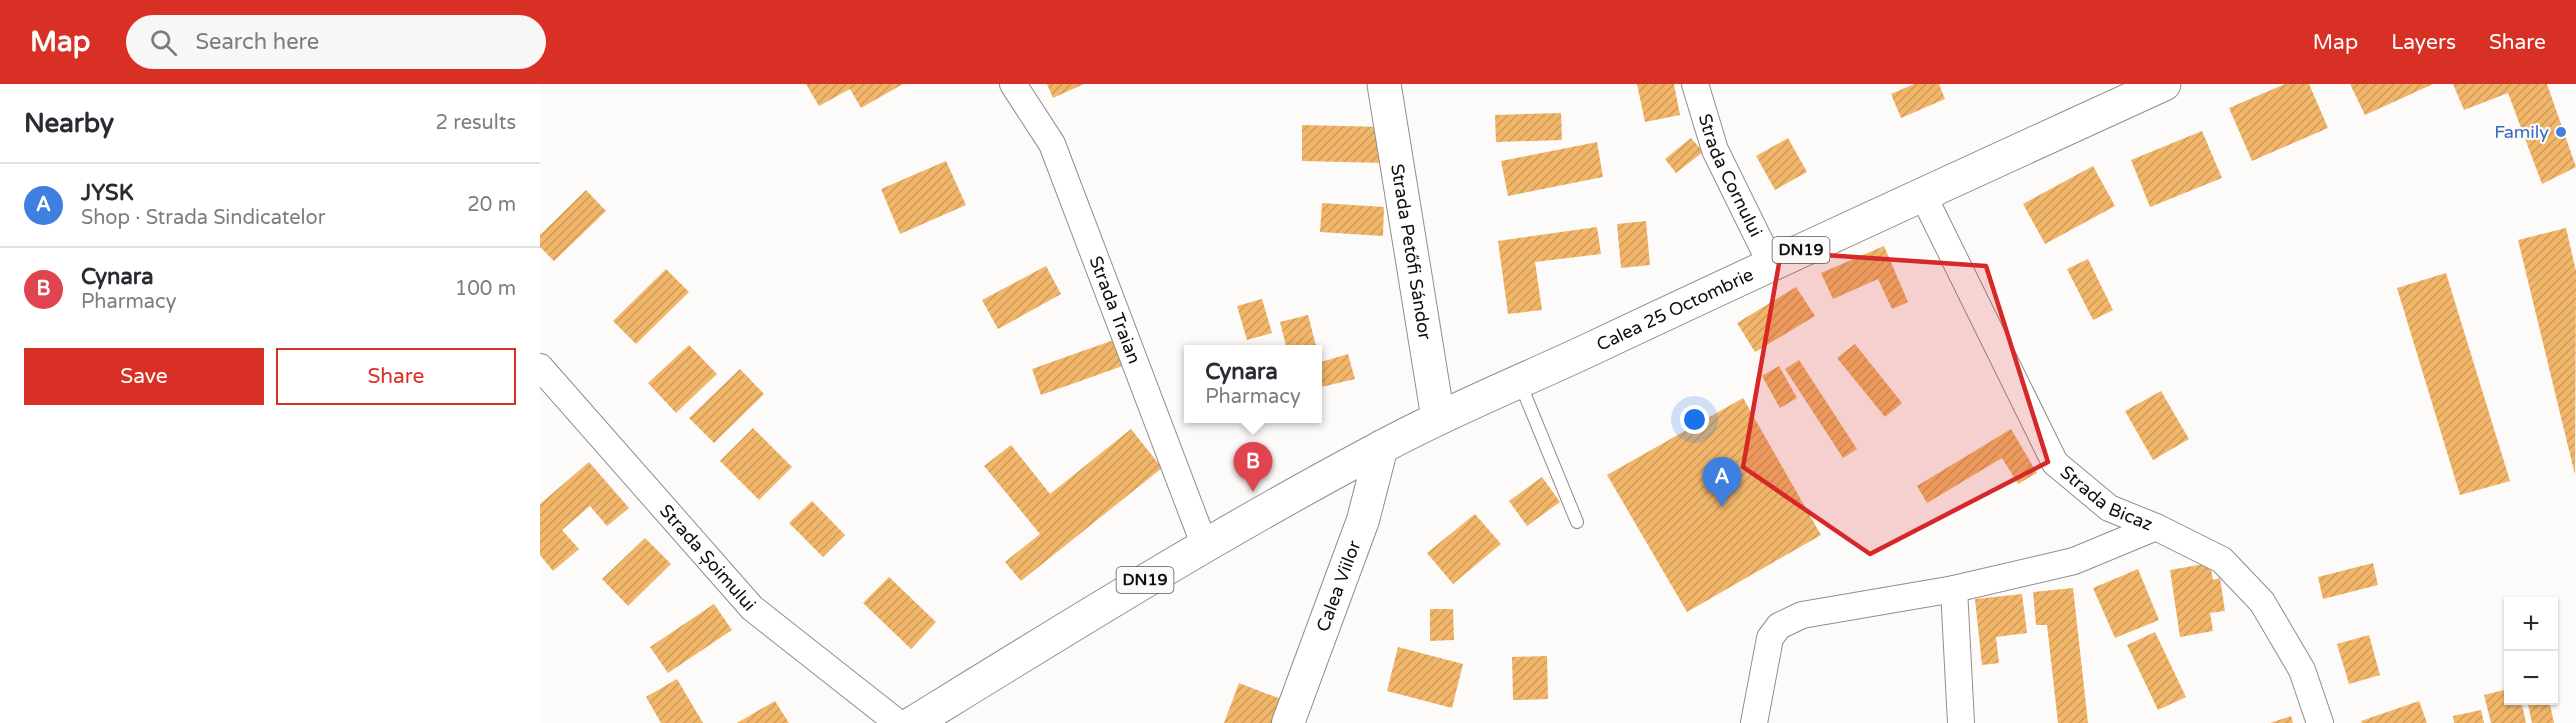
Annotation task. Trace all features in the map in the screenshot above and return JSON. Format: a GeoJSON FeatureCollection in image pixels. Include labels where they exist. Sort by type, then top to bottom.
{"type":"FeatureCollection","features":[{"type":"Feature","properties":{"kind":"main road","name":"Strada Petőfi Sándor"},"geometry":{"type":"LineString","coordinates":[[1384,84],[1438,418]]}},
{"type":"Feature","properties":{"kind":"main road","name":"Calea 25 Octombrie"},"geometry":{"type":"LineString","coordinates":[[1382,446],[1438,418],[1520,383],[1771,264],[2164,84]]}},
{"type":"Feature","properties":{"kind":"main road","name":"DN19"},"geometry":{"type":"LineString","coordinates":[[913,723],[1204,544],[1382,446]]}},
{"type":"Feature","properties":{"kind":"street","name":"Strada Traian"},"geometry":{"type":"LineString","coordinates":[[1013,84],[1052,144],[1204,544]]}},
{"type":"Feature","properties":{"kind":"street","name":"Strada Cornului"},"geometry":{"type":"LineString","coordinates":[[1695,84],[1715,150],[1771,264]]}},
{"type":"Feature","properties":{"kind":"street","name":"Strada Bicaz"},"geometry":{"type":"LineString","coordinates":[[1923,195],[2055,463],[2109,508],[2156,527],[2222,560],[2262,602],[2302,669],[2320,723]]}},
{"type":"Feature","properties":{"kind":"street","name":"Strada Șoimului"},"geometry":{"type":"LineString","coordinates":[[540,367],[752,608],[898,723]]}},
{"type":"Feature","properties":{"kind":"street","name":"Calea Viilor"},"geometry":{"type":"LineString","coordinates":[[1288,723],[1363,520],[1382,446]]}},
{"type":"Feature","properties":{"kind":"street"},"geometry":{"type":"LineString","coordinates":[[1754,723],[1770,638],[1779,626],[1802,615],[1954,589],[2074,561],[2156,527]]}},
{"type":"Feature","properties":{"kind":"street"},"geometry":{"type":"LineString","coordinates":[[1954,589],[1961,723]]}},
{"type":"Feature","properties":{"kind":"lane"},"geometry":{"type":"LineString","coordinates":[[1520,383],[1577,522]]}},
{"type":"Feature","properties":{"kind":"highlighted area"},"geometry":{"type":"Polygon","coordinates":[[[1781,252],[1986,266],[2048,462],[1870,554],[1743,467],[1781,252]]]}},
{"type":"Feature","properties":{"kind":"building"},"geometry":{"type":"Polygon","coordinates":[[[806,84],[903,84],[861,108],[850,89],[819,106],[806,84]]]}},
{"type":"Feature","properties":{"kind":"building"},"geometry":{"type":"Polygon","coordinates":[[[1047,84],[1084,84],[1053,98],[1047,84]]]}},
{"type":"Feature","properties":{"kind":"building"},"geometry":{"type":"Polygon","coordinates":[[[1637,84],[1674,84],[1680,115],[1645,122],[1637,84]]]}},
{"type":"Feature","properties":{"kind":"building"},"geometry":{"type":"Polygon","coordinates":[[[1914,84],[1939,84],[1945,99],[1901,118],[1891,94],[1914,84]]]}},
{"type":"Feature","properties":{"kind":"building"},"geometry":{"type":"Polygon","coordinates":[[[2285,84],[2309,84],[2328,128],[2252,161],[2229,108],[2285,84]]]}},
{"type":"Feature","properties":{"kind":"building"},"geometry":{"type":"Polygon","coordinates":[[[2350,84],[2433,84],[2365,115],[2350,84]]]}},
{"type":"Feature","properties":{"kind":"building"},"geometry":{"type":"Polygon","coordinates":[[[2453,84],[2547,84],[2576,167],[2542,184],[2508,93],[2464,110],[2453,84]]]}},
{"type":"Feature","properties":{"kind":"building"},"geometry":{"type":"Polygon","coordinates":[[[1561,113],[1562,140],[1496,142],[1495,115],[1561,113]]]}},
{"type":"Feature","properties":{"kind":"building"},"geometry":{"type":"Polygon","coordinates":[[[1302,125],[1385,127],[1384,163],[1302,161],[1302,125]]]}},
{"type":"Feature","properties":{"kind":"building"},"geometry":{"type":"Polygon","coordinates":[[[2202,131],[2222,178],[2150,207],[2131,160],[2202,131]]]}},
{"type":"Feature","properties":{"kind":"building"},"geometry":{"type":"Polygon","coordinates":[[[1691,138],[1703,152],[1676,173],[1665,159],[1691,138]]]}},
{"type":"Feature","properties":{"kind":"building"},"geometry":{"type":"Polygon","coordinates":[[[1788,138],[1807,172],[1775,190],[1756,156],[1788,138]]]}},
{"type":"Feature","properties":{"kind":"building"},"geometry":{"type":"Polygon","coordinates":[[[1597,142],[1603,177],[1508,196],[1501,161],[1597,142]]]}},
{"type":"Feature","properties":{"kind":"building"},"geometry":{"type":"Polygon","coordinates":[[[946,161],[966,205],[900,234],[881,189],[946,161]]]}},
{"type":"Feature","properties":{"kind":"building"},"geometry":{"type":"Polygon","coordinates":[[[2093,166],[2115,206],[2045,244],[2023,204],[2093,166]]]}},
{"type":"Feature","properties":{"kind":"building"},"geometry":{"type":"Polygon","coordinates":[[[586,190],[606,211],[554,261],[540,247],[540,235],[586,190]]]}},
{"type":"Feature","properties":{"kind":"building"},"geometry":{"type":"Polygon","coordinates":[[[1322,203],[1384,207],[1383,236],[1320,232],[1322,203]]]}},
{"type":"Feature","properties":{"kind":"building"},"geometry":{"type":"Polygon","coordinates":[[[1646,221],[1650,265],[1621,268],[1617,224],[1646,221]]]}},
{"type":"Feature","properties":{"kind":"building"},"geometry":{"type":"Polygon","coordinates":[[[1597,227],[1601,254],[1535,262],[1542,310],[1508,314],[1498,241],[1597,227]]]}},
{"type":"Feature","properties":{"kind":"building"},"geometry":{"type":"Polygon","coordinates":[[[2566,228],[2576,271],[2575,475],[2518,240],[2566,228]]]}},
{"type":"Feature","properties":{"kind":"building"},"geometry":{"type":"Polygon","coordinates":[[[1884,246],[1908,302],[1892,309],[1878,279],[1833,299],[1821,273],[1884,246]]]}},
{"type":"Feature","properties":{"kind":"building"},"geometry":{"type":"Polygon","coordinates":[[[2088,259],[2113,310],[2093,320],[2067,269],[2088,259]]]}},
{"type":"Feature","properties":{"kind":"building"},"geometry":{"type":"Polygon","coordinates":[[[1046,266],[1061,294],[998,329],[982,300],[1046,266]]]}},
{"type":"Feature","properties":{"kind":"building"},"geometry":{"type":"Polygon","coordinates":[[[666,269],[689,292],[636,344],[613,321],[666,269]]]}},
{"type":"Feature","properties":{"kind":"building"},"geometry":{"type":"Polygon","coordinates":[[[2446,273],[2510,481],[2460,495],[2397,288],[2446,273]]]}},
{"type":"Feature","properties":{"kind":"building"},"geometry":{"type":"Polygon","coordinates":[[[1796,287],[1815,316],[1755,352],[1737,323],[1796,287]]]}},
{"type":"Feature","properties":{"kind":"building"},"geometry":{"type":"Polygon","coordinates":[[[1262,299],[1272,333],[1247,340],[1237,306],[1262,299]]]}},
{"type":"Feature","properties":{"kind":"building"},"geometry":{"type":"Polygon","coordinates":[[[1308,315],[1316,345],[1286,345],[1280,322],[1308,315]]]}},
{"type":"Feature","properties":{"kind":"building"},"geometry":{"type":"Polygon","coordinates":[[[1122,337],[1131,363],[1041,395],[1032,369],[1122,337]]]}},
{"type":"Feature","properties":{"kind":"building"},"geometry":{"type":"Polygon","coordinates":[[[1855,344],[1902,403],[1885,417],[1837,358],[1855,344]]]}},
{"type":"Feature","properties":{"kind":"building"},"geometry":{"type":"Polygon","coordinates":[[[689,345],[717,374],[676,413],[648,383],[689,345]]]}},
{"type":"Feature","properties":{"kind":"building"},"geometry":{"type":"Polygon","coordinates":[[[1348,354],[1355,379],[1322,387],[1322,362],[1348,354]]]}},
{"type":"Feature","properties":{"kind":"building"},"geometry":{"type":"Polygon","coordinates":[[[1799,360],[1857,449],[1843,458],[1785,369],[1799,360]]]}},
{"type":"Feature","properties":{"kind":"building"},"geometry":{"type":"Polygon","coordinates":[[[1779,366],[1797,398],[1780,408],[1762,376],[1779,366]]]}},
{"type":"Feature","properties":{"kind":"building"},"geometry":{"type":"Polygon","coordinates":[[[740,369],[764,394],[714,443],[689,418],[740,369]]]}},
{"type":"Feature","properties":{"kind":"building"},"geometry":{"type":"Polygon","coordinates":[[[2161,391],[2189,439],[2153,460],[2125,411],[2161,391]]]}},
{"type":"Feature","properties":{"kind":"building"},"geometry":{"type":"Polygon","coordinates":[[[1743,398],[1821,535],[1687,612],[1607,475],[1743,398]]]}},
{"type":"Feature","properties":{"kind":"building"},"geometry":{"type":"Polygon","coordinates":[[[753,428],[792,467],[759,500],[720,461],[753,428]]]}},
{"type":"Feature","properties":{"kind":"building"},"geometry":{"type":"Polygon","coordinates":[[[1131,429],[1162,468],[1021,581],[1005,562],[1040,534],[984,466],[1011,445],[1050,494],[1131,429]]]}},
{"type":"Feature","properties":{"kind":"building"},"geometry":{"type":"Polygon","coordinates":[[[2011,429],[2037,473],[2018,484],[2002,458],[1927,503],[1917,486],[2011,429]]]}},
{"type":"Feature","properties":{"kind":"building"},"geometry":{"type":"Polygon","coordinates":[[[589,462],[629,508],[607,526],[590,506],[562,530],[579,549],[553,571],[540,555],[540,504],[589,462]]]}},
{"type":"Feature","properties":{"kind":"building"},"geometry":{"type":"Polygon","coordinates":[[[1542,477],[1560,502],[1527,526],[1509,501],[1542,477]]]}},
{"type":"Feature","properties":{"kind":"building"},"geometry":{"type":"Polygon","coordinates":[[[812,501],[845,535],[823,557],[789,523],[812,501]]]}},
{"type":"Feature","properties":{"kind":"building"},"geometry":{"type":"Polygon","coordinates":[[[1475,514],[1501,544],[1453,584],[1427,553],[1475,514]]]}},
{"type":"Feature","properties":{"kind":"building"},"geometry":{"type":"Polygon","coordinates":[[[645,538],[671,564],[628,606],[602,579],[645,538]]]}},
{"type":"Feature","properties":{"kind":"building"},"geometry":{"type":"Polygon","coordinates":[[[2210,563],[2213,580],[2220,578],[2225,611],[2210,613],[2213,631],[2180,637],[2170,570],[2210,563]]]}},
{"type":"Feature","properties":{"kind":"building"},"geometry":{"type":"Polygon","coordinates":[[[2373,563],[2378,585],[2323,599],[2318,577],[2373,563]]]}},
{"type":"Feature","properties":{"kind":"building"},"geometry":{"type":"Polygon","coordinates":[[[2138,569],[2159,620],[2115,638],[2093,588],[2138,569]]]}},
{"type":"Feature","properties":{"kind":"building"},"geometry":{"type":"Polygon","coordinates":[[[889,577],[936,622],[911,649],[863,603],[889,577]]]}},
{"type":"Feature","properties":{"kind":"building"},"geometry":{"type":"Polygon","coordinates":[[[2073,588],[2088,723],[2058,723],[2047,625],[2036,625],[2033,592],[2073,588]]]}},
{"type":"Feature","properties":{"kind":"building"},"geometry":{"type":"Polygon","coordinates":[[[2022,594],[2027,633],[1996,637],[1999,663],[1982,665],[1975,599],[2022,594]]]}},
{"type":"Feature","properties":{"kind":"building"},"geometry":{"type":"Polygon","coordinates":[[[714,604],[732,630],[668,673],[650,647],[714,604]]]}},
{"type":"Feature","properties":{"kind":"building"},"geometry":{"type":"Polygon","coordinates":[[[1430,609],[1453,609],[1454,640],[1430,641],[1430,609]]]}},
{"type":"Feature","properties":{"kind":"building"},"geometry":{"type":"Polygon","coordinates":[[[2155,632],[2186,697],[2158,710],[2127,645],[2155,632]]]}},
{"type":"Feature","properties":{"kind":"building"},"geometry":{"type":"Polygon","coordinates":[[[2369,635],[2380,675],[2349,684],[2337,644],[2369,635]]]}},
{"type":"Feature","properties":{"kind":"building"},"geometry":{"type":"Polygon","coordinates":[[[1398,647],[1463,664],[1452,708],[1387,691],[1398,647]]]}},
{"type":"Feature","properties":{"kind":"building"},"geometry":{"type":"Polygon","coordinates":[[[1547,656],[1548,699],[1513,700],[1512,657],[1547,656]]]}},
{"type":"Feature","properties":{"kind":"building"},"geometry":{"type":"Polygon","coordinates":[[[677,679],[703,723],[661,723],[646,697],[677,679]]]}},
{"type":"Feature","properties":{"kind":"building"},"geometry":{"type":"Polygon","coordinates":[[[1239,683],[1286,701],[1278,723],[1224,723],[1239,683]]]}},
{"type":"Feature","properties":{"kind":"building"},"geometry":{"type":"Polygon","coordinates":[[[2504,690],[2504,705],[2522,705],[2526,723],[2491,723],[2484,695],[2504,690]]]}},
{"type":"Feature","properties":{"kind":"building"},"geometry":{"type":"Polygon","coordinates":[[[775,701],[789,723],[737,723],[775,701]]]}},
{"type":"Feature","properties":{"kind":"building"},"geometry":{"type":"Polygon","coordinates":[[[2419,701],[2427,723],[2362,723],[2361,721],[2419,701]]]}},
{"type":"Feature","properties":{"kind":"building"},"geometry":{"type":"Polygon","coordinates":[[[2528,705],[2550,705],[2554,723],[2532,723],[2528,705]]]}},
{"type":"Feature","properties":{"kind":"building"},"geometry":{"type":"Polygon","coordinates":[[[2481,710],[2484,723],[2454,723],[2453,716],[2481,710]]]}},
{"type":"Feature","properties":{"kind":"building"},"geometry":{"type":"Polygon","coordinates":[[[2291,716],[2293,723],[2270,723],[2291,716]]]}},
{"type":"Feature","properties":{"kind":"place","name":"Family"},"geometry":{"type":"Point","coordinates":[2561,132]}},
{"type":"Feature","properties":{"kind":"place","name":"Cynara"},"geometry":{"type":"Point","coordinates":[1253,492]}},
{"type":"Feature","properties":{"kind":"place","name":"JYSK"},"geometry":{"type":"Point","coordinates":[1722,507]}}]}
